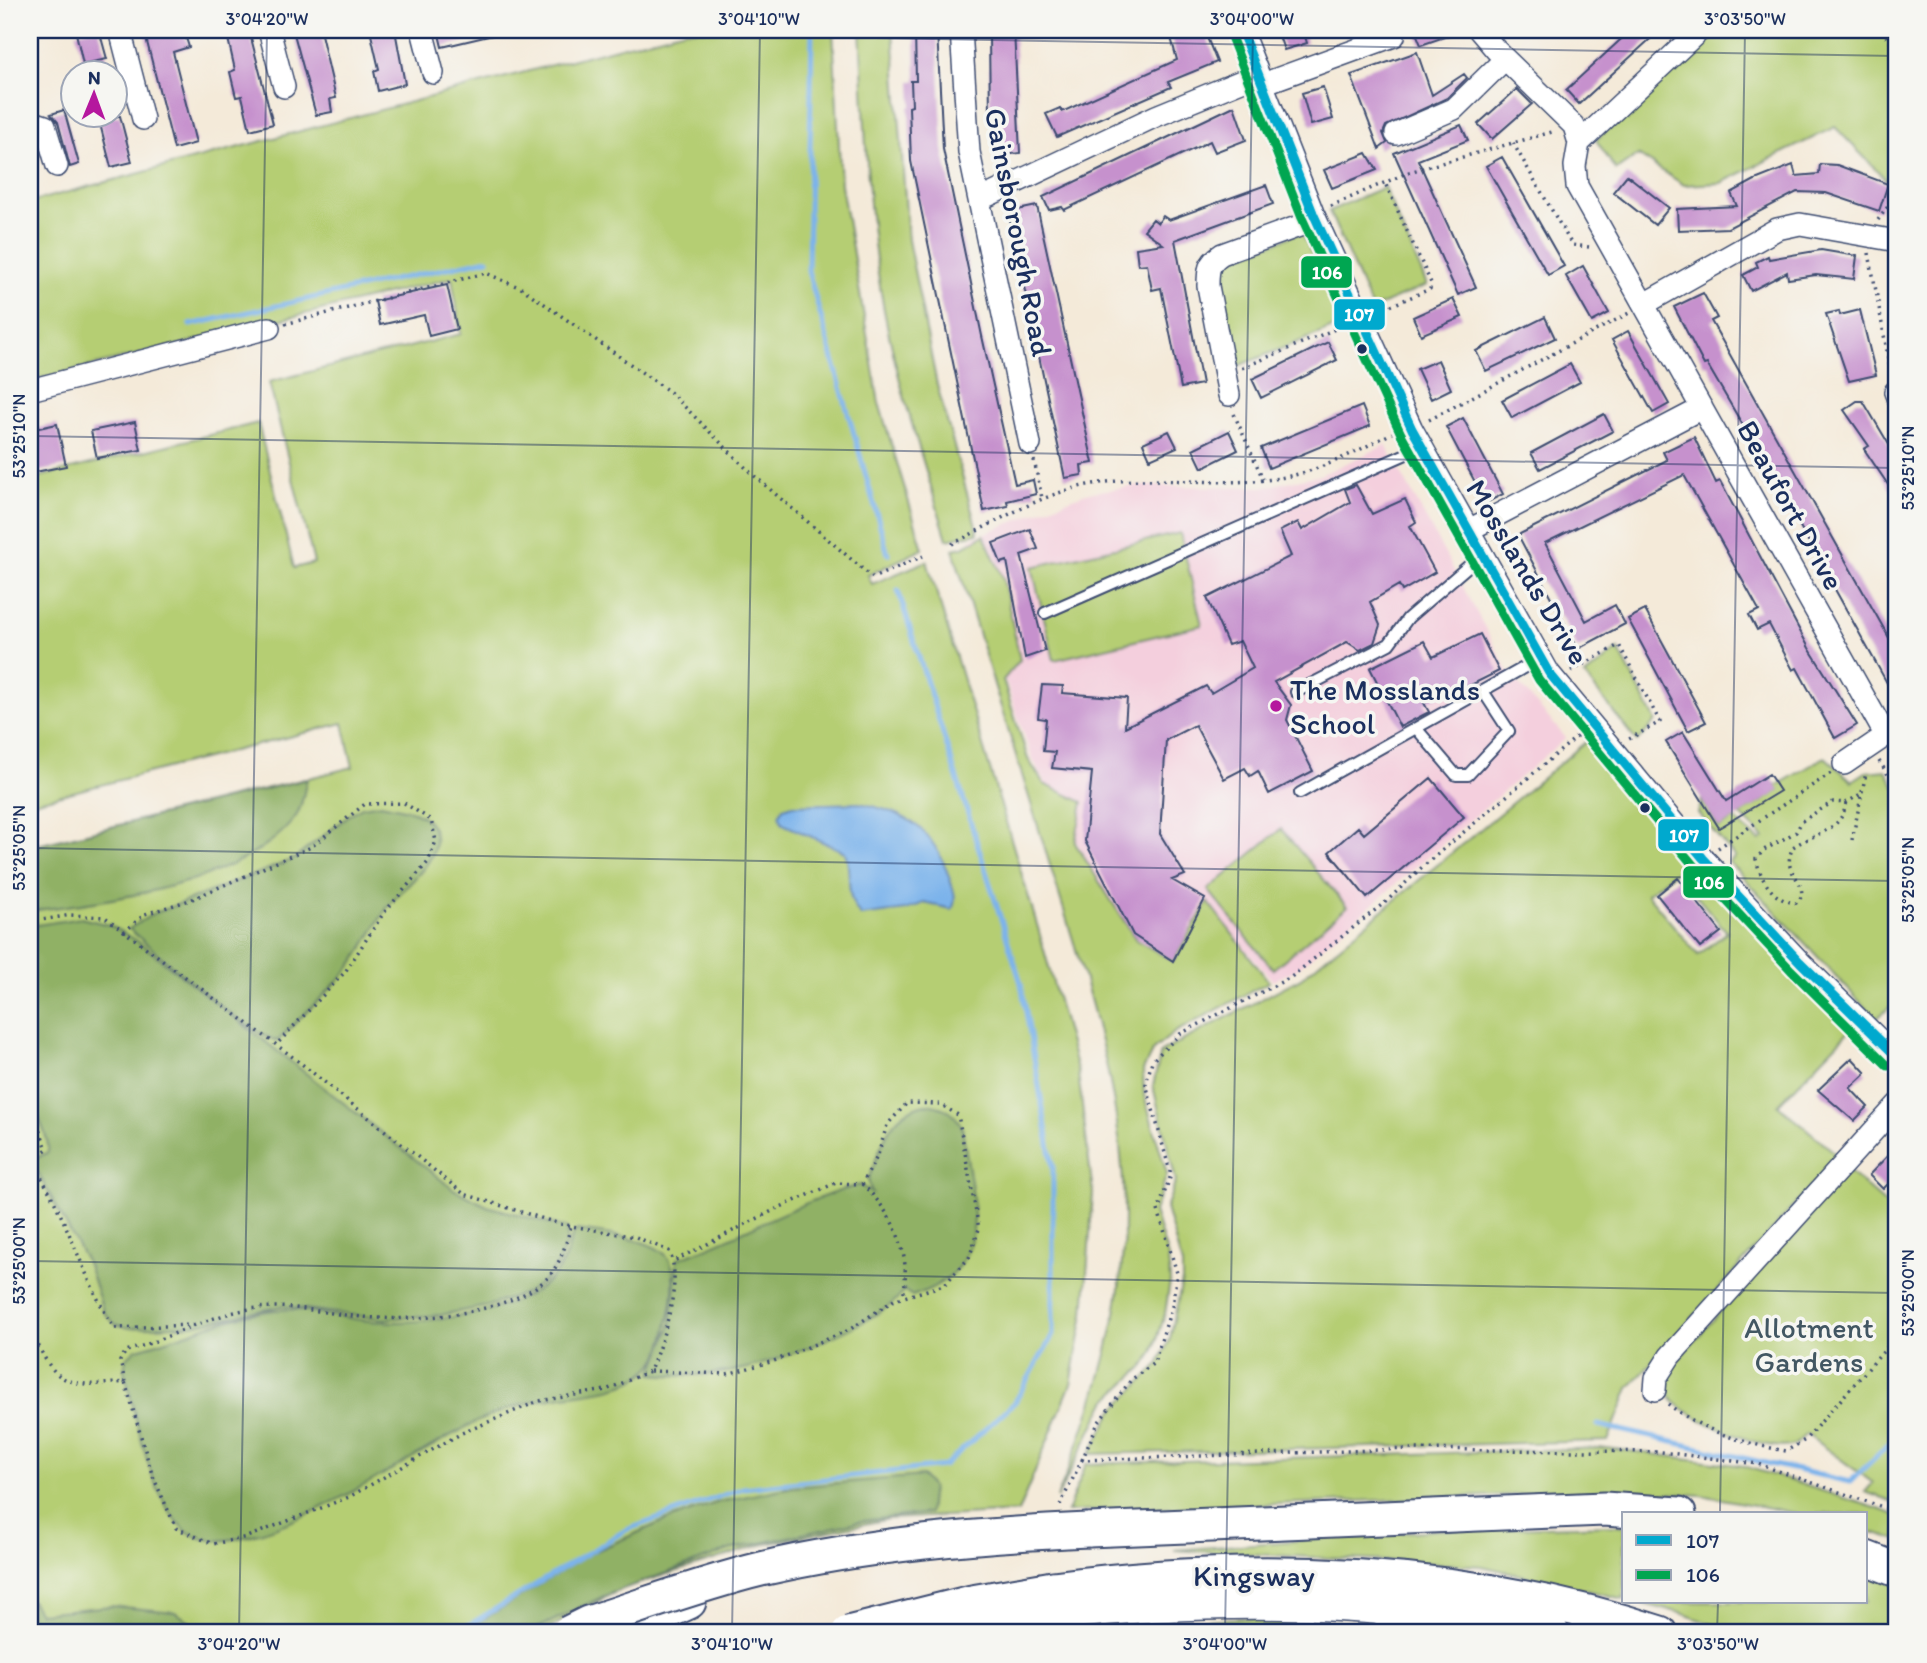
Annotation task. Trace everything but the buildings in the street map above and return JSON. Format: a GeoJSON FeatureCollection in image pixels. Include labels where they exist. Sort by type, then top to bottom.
{"type":"FeatureCollection","features":[{"type":"Feature","properties":{"kind":"highway"},"geometry":{"type":"LineString","coordinates":[[568,1633],[588,1623],[759,1569],[880,1546],[982,1535],[1088,1530],[1604,1509],[1649,1512]]}},
{"type":"Feature","properties":{"kind":"highway"},"geometry":{"type":"LineString","coordinates":[[1868,1546],[1897,1556]]}},
{"type":"Feature","properties":{"kind":"highway"},"geometry":{"type":"LineString","coordinates":[[1868,1559],[1897,1570]]}},
{"type":"Feature","properties":{"kind":"highway"},"geometry":{"type":"LineString","coordinates":[[621,1633],[759,1569]]}},
{"type":"Feature","properties":{"kind":"highway","name":"Kingsway"},"geometry":{"type":"LineString","coordinates":[[848,1633],[972,1602],[1054,1600],[1143,1576],[1231,1573],[1331,1576],[1433,1584],[1541,1601],[1660,1633]]}},
{"type":"Feature","properties":{"kind":"highway"},"geometry":{"type":"LineString","coordinates":[[937,1633],[1054,1600],[1336,1601],[1437,1613],[1550,1633]]}},
{"type":"Feature","properties":{"kind":"street"},"geometry":{"type":"LineString","coordinates":[[120,30],[143,119]]}},
{"type":"Feature","properties":{"kind":"street"},"geometry":{"type":"LineString","coordinates":[[269,30],[284,87]]}},
{"type":"Feature","properties":{"kind":"street"},"geometry":{"type":"LineString","coordinates":[[422,30],[433,74]]}},
{"type":"Feature","properties":{"kind":"street","name":"Gainsborough Road"},"geometry":{"type":"LineString","coordinates":[[961,30],[969,152],[981,199],[1030,444]]}},
{"type":"Feature","properties":{"kind":"street","name":"Mosslands Drive"},"geometry":{"type":"LineString","coordinates":[[1241,30],[1258,80],[1314,216],[1414,433],[1480,555],[1555,680],[1703,858],[1800,962],[1897,1057]]}},
{"type":"Feature","properties":{"kind":"street"},"geometry":{"type":"LineString","coordinates":[[1479,30],[1577,134],[1700,30]]}},
{"type":"Feature","properties":{"kind":"street"},"geometry":{"type":"LineString","coordinates":[[981,199],[1156,116],[1394,36]]}},
{"type":"Feature","properties":{"kind":"street"},"geometry":{"type":"LineString","coordinates":[[1396,134],[1454,109],[1505,59]]}},
{"type":"Feature","properties":{"kind":"street"},"geometry":{"type":"LineString","coordinates":[[30,121],[45,126],[57,166]]}},
{"type":"Feature","properties":{"kind":"street","name":"Beaufort Drive"},"geometry":{"type":"LineString","coordinates":[[1577,134],[1577,186],[1646,303],[1879,741]]}},
{"type":"Feature","properties":{"kind":"street"},"geometry":{"type":"LineString","coordinates":[[1229,395],[1208,286],[1208,269],[1212,261],[1222,254],[1314,216]]}},
{"type":"Feature","properties":{"kind":"street"},"geometry":{"type":"LineString","coordinates":[[1646,303],[1777,229],[1800,224],[1897,241]]}},
{"type":"Feature","properties":{"kind":"street"},"geometry":{"type":"LineString","coordinates":[[30,390],[269,328]]}},
{"type":"Feature","properties":{"kind":"street"},"geometry":{"type":"LineString","coordinates":[[1467,531],[1702,408]]}},
{"type":"Feature","properties":{"kind":"street"},"geometry":{"type":"LineString","coordinates":[[1844,764],[1879,741]]}},
{"type":"Feature","properties":{"kind":"street"},"geometry":{"type":"LineString","coordinates":[[1655,1390],[1656,1378],[1670,1356],[1897,1105]]}},
{"type":"Feature","properties":{"kind":"lane"},"geometry":{"type":"LineString","coordinates":[[1045,613],[1414,433]]}},
{"type":"Feature","properties":{"kind":"lane"},"geometry":{"type":"LineString","coordinates":[[1296,692],[1389,644],[1408,618],[1480,555]]}},
{"type":"Feature","properties":{"kind":"lane"},"geometry":{"type":"LineString","coordinates":[[1300,793],[1541,658]]}},
{"type":"Feature","properties":{"kind":"lane"},"geometry":{"type":"LineString","coordinates":[[1416,728],[1456,775],[1468,775],[1509,732],[1483,691]]}},
{"type":"Feature","properties":{"kind":"path"},"geometry":{"type":"LineString","coordinates":[[1882,30],[1897,51]]}},
{"type":"Feature","properties":{"kind":"path"},"geometry":{"type":"LineString","coordinates":[[1314,216],[1409,173],[1513,143],[1577,134]]}},
{"type":"Feature","properties":{"kind":"path"},"geometry":{"type":"LineString","coordinates":[[1513,143],[1572,244],[1615,251]]}},
{"type":"Feature","properties":{"kind":"path"},"geometry":{"type":"LineString","coordinates":[[1896,395],[1866,236],[1897,194]]}},
{"type":"Feature","properties":{"kind":"path"},"geometry":{"type":"LineString","coordinates":[[269,328],[486,272],[523,289],[670,393],[751,472],[873,578],[923,556]]}},
{"type":"Feature","properties":{"kind":"path"},"geometry":{"type":"LineString","coordinates":[[952,544],[1042,498],[1095,484],[1289,477],[1336,462],[1414,433],[1646,303]]}},
{"type":"Feature","properties":{"kind":"path"},"geometry":{"type":"LineString","coordinates":[[1229,395],[1230,406],[1263,479]]}},
{"type":"Feature","properties":{"kind":"path"},"geometry":{"type":"LineString","coordinates":[[1030,444],[1042,498]]}},
{"type":"Feature","properties":{"kind":"path"},"geometry":{"type":"LineString","coordinates":[[1555,680],[1619,645],[1660,722],[1612,748]]}},
{"type":"Feature","properties":{"kind":"path"},"geometry":{"type":"LineString","coordinates":[[1058,1510],[1098,1423],[1131,1380],[1154,1363],[1172,1306],[1177,1273],[1158,1210],[1171,1175],[1146,1084],[1153,1061],[1180,1034],[1291,977],[1388,900],[1524,779],[1592,725]]}},
{"type":"Feature","properties":{"kind":"path"},"geometry":{"type":"LineString","coordinates":[[1879,741],[1897,789]]}},
{"type":"Feature","properties":{"kind":"path"},"geometry":{"type":"LineString","coordinates":[[1852,840],[1866,772],[1879,741]]}},
{"type":"Feature","properties":{"kind":"path"},"geometry":{"type":"LineString","coordinates":[[1703,858],[1844,764]]}},
{"type":"Feature","properties":{"kind":"path"},"geometry":{"type":"LineString","coordinates":[[1846,803],[1844,816],[1836,826],[1793,847],[1788,859],[1789,868],[1802,889],[1802,896],[1796,903],[1785,902],[1775,896],[1759,871],[1756,859],[1763,850],[1796,832],[1802,821],[1833,802],[1846,803],[1862,793]]}},
{"type":"Feature","properties":{"kind":"path"},"geometry":{"type":"LineString","coordinates":[[124,932],[145,914],[190,900],[311,847],[365,804],[404,803],[431,820],[436,841],[428,862],[383,914],[345,972],[276,1045]]}},
{"type":"Feature","properties":{"kind":"path"},"geometry":{"type":"LineString","coordinates":[[30,922],[71,915],[105,917],[276,1045],[464,1194],[571,1226],[636,1237],[670,1251],[674,1261],[669,1321],[650,1371]]}},
{"type":"Feature","properties":{"kind":"path"},"geometry":{"type":"LineString","coordinates":[[571,1226],[561,1259],[544,1282],[503,1304],[426,1317],[363,1317],[302,1306],[255,1308],[195,1325],[156,1343],[126,1351],[120,1361],[125,1382],[152,1474],[176,1528],[214,1544],[247,1537],[349,1497],[461,1433],[539,1401],[606,1390],[650,1371],[727,1374],[762,1364],[849,1330],[903,1297],[944,1285],[970,1258],[979,1229],[958,1115],[940,1104],[907,1103],[887,1125],[878,1155],[862,1184]]}},
{"type":"Feature","properties":{"kind":"path"},"geometry":{"type":"LineString","coordinates":[[30,1104],[47,1149],[30,1161],[83,1265],[98,1301],[114,1328],[195,1325]]}},
{"type":"Feature","properties":{"kind":"path"},"geometry":{"type":"LineString","coordinates":[[674,1261],[776,1209],[836,1183],[862,1184],[878,1199],[893,1220],[903,1247],[906,1281],[903,1297]]}},
{"type":"Feature","properties":{"kind":"path"},"geometry":{"type":"LineString","coordinates":[[30,1324],[42,1359],[56,1376],[74,1383],[125,1382]]}},
{"type":"Feature","properties":{"kind":"path"},"geometry":{"type":"LineString","coordinates":[[1655,1390],[1688,1420],[1716,1433],[1786,1451],[1805,1440],[1897,1336]]}},
{"type":"Feature","properties":{"kind":"path"},"geometry":{"type":"LineString","coordinates":[[1082,1460],[1409,1449],[1661,1452],[1758,1464],[1897,1512]]}},
{"type":"Feature","properties":{"kind":"shaded area","name":"The Mosslands School"},"geometry":{"type":"Polygon","coordinates":[[[1386,445],[1510,674],[1566,738],[1297,969],[1273,981],[1208,905],[1175,963],[1126,934],[1032,758],[1002,671],[1008,667],[970,539],[1086,493],[1136,486],[1264,487],[1320,475],[1386,445]]]}},
{"type":"Feature","properties":{"kind":"green space"},"geometry":{"type":"Polygon","coordinates":[[[685,30],[833,30],[841,185],[879,403],[923,549],[868,575],[872,584],[927,561],[1038,928],[1078,1073],[1093,1193],[1084,1314],[1071,1384],[1018,1512],[889,1519],[761,1545],[623,1588],[540,1633],[30,1633],[30,847],[353,767],[343,723],[30,803],[30,479],[258,423],[294,568],[314,563],[269,382],[461,334],[452,278],[30,381],[30,202],[685,30]]]}},
{"type":"Feature","properties":{"kind":"green space"},"geometry":{"type":"Polygon","coordinates":[[[860,30],[893,30],[908,240],[937,385],[978,533],[947,539],[891,346],[871,218],[860,30]]]}},
{"type":"Feature","properties":{"kind":"green space"},"geometry":{"type":"Polygon","coordinates":[[[1717,30],[1890,30],[1897,41],[1897,191],[1835,127],[1721,183],[1684,185],[1638,155],[1616,170],[1596,140],[1717,30]]]}},
{"type":"Feature","properties":{"kind":"green space"},"geometry":{"type":"Polygon","coordinates":[[[1384,187],[1427,285],[1372,309],[1329,211],[1384,187]]]}},
{"type":"Feature","properties":{"kind":"green space"},"geometry":{"type":"Polygon","coordinates":[[[1302,232],[1343,324],[1233,368],[1220,317],[1216,269],[1224,262],[1302,232]]]}},
{"type":"Feature","properties":{"kind":"green space"},"geometry":{"type":"Polygon","coordinates":[[[1180,533],[1202,625],[1054,660],[1032,567],[1180,533]]]}},
{"type":"Feature","properties":{"kind":"green space"},"geometry":{"type":"Polygon","coordinates":[[[984,535],[1003,578],[1020,660],[1003,680],[1028,759],[1044,784],[1083,802],[1075,843],[1136,940],[1173,961],[1208,902],[1269,982],[1175,1032],[1153,1050],[1143,1070],[1144,1095],[1167,1174],[1154,1212],[1168,1257],[1170,1281],[1165,1314],[1153,1352],[1143,1367],[1106,1401],[1057,1498],[1093,1402],[1107,1352],[1117,1302],[1123,1246],[1124,1190],[1119,1134],[1097,1024],[953,549],[963,547],[984,535]]]}},
{"type":"Feature","properties":{"kind":"green space"},"geometry":{"type":"Polygon","coordinates":[[[1618,649],[1656,721],[1637,742],[1585,676],[1618,649]]]}},
{"type":"Feature","properties":{"kind":"green space"},"geometry":{"type":"Polygon","coordinates":[[[1587,741],[1689,861],[1647,894],[1698,955],[1727,932],[1680,877],[1694,867],[1850,1030],[1778,1105],[1839,1156],[1629,1388],[1608,1441],[1090,1454],[1112,1412],[1158,1365],[1170,1339],[1182,1281],[1182,1265],[1166,1208],[1176,1181],[1153,1086],[1161,1052],[1301,978],[1587,741]]]}},
{"type":"Feature","properties":{"kind":"green space"},"geometry":{"type":"Polygon","coordinates":[[[1825,757],[1852,781],[1866,772],[1886,770],[1897,790],[1897,1001],[1876,1019],[1729,862],[1735,857],[1698,813],[1702,800],[1719,828],[1734,819],[1760,841],[1764,838],[1740,815],[1779,791],[1776,786],[1825,757]]]}},
{"type":"Feature","properties":{"kind":"green space"},"geometry":{"type":"Polygon","coordinates":[[[307,779],[301,805],[294,819],[271,841],[242,860],[172,886],[97,902],[30,911],[30,847],[307,779]]]}},
{"type":"Feature","properties":{"kind":"green space"},"geometry":{"type":"Polygon","coordinates":[[[381,804],[411,811],[424,818],[433,829],[433,851],[420,872],[387,908],[346,972],[278,1041],[244,1023],[224,1008],[129,929],[153,914],[294,859],[352,813],[362,807],[381,804]]]}},
{"type":"Feature","properties":{"kind":"green space"},"geometry":{"type":"Polygon","coordinates":[[[1281,829],[1347,907],[1273,969],[1208,890],[1281,829]]]}},
{"type":"Feature","properties":{"kind":"green space"},"geometry":{"type":"Polygon","coordinates":[[[81,918],[109,925],[136,940],[453,1189],[487,1206],[567,1228],[567,1241],[558,1264],[544,1281],[526,1293],[488,1306],[440,1315],[384,1319],[282,1306],[193,1325],[129,1328],[115,1324],[104,1313],[88,1265],[33,1164],[35,1159],[48,1152],[48,1146],[30,1096],[30,926],[81,918]]]}},
{"type":"Feature","properties":{"kind":"green space"},"geometry":{"type":"Polygon","coordinates":[[[925,1104],[947,1110],[962,1127],[974,1204],[969,1249],[958,1268],[940,1284],[912,1296],[905,1290],[894,1302],[854,1327],[781,1358],[721,1373],[652,1374],[671,1325],[677,1259],[836,1192],[860,1185],[872,1193],[868,1180],[888,1133],[902,1115],[925,1104]]]}},
{"type":"Feature","properties":{"kind":"green space","name":"Allotment Gardens"},"geometry":{"type":"Polygon","coordinates":[[[1846,1169],[1897,1214],[1897,1503],[1865,1492],[1873,1483],[1806,1434],[1794,1445],[1783,1447],[1749,1440],[1711,1425],[1680,1407],[1670,1396],[1666,1383],[1666,1373],[1846,1169]]]}},
{"type":"Feature","properties":{"kind":"green space"},"geometry":{"type":"Polygon","coordinates":[[[577,1230],[642,1242],[664,1253],[670,1261],[673,1287],[665,1335],[654,1362],[639,1377],[613,1388],[540,1400],[489,1416],[327,1505],[250,1536],[217,1540],[191,1534],[177,1522],[155,1483],[124,1370],[126,1359],[136,1349],[239,1317],[275,1310],[299,1310],[358,1320],[409,1322],[496,1308],[532,1293],[548,1281],[561,1265],[577,1230]]]}},
{"type":"Feature","properties":{"kind":"green space"},"geometry":{"type":"Polygon","coordinates":[[[1607,1448],[1744,1466],[1897,1516],[1897,1540],[1868,1531],[1868,1512],[1790,1512],[1701,1495],[1619,1491],[1067,1512],[1086,1464],[1607,1448]]]}},
{"type":"Feature","properties":{"kind":"green space"},"geometry":{"type":"Polygon","coordinates":[[[922,1476],[932,1487],[929,1513],[862,1521],[729,1550],[604,1596],[528,1633],[461,1633],[589,1554],[662,1522],[719,1502],[792,1487],[922,1476]]]}},
{"type":"Feature","properties":{"kind":"green space"},"geometry":{"type":"Polygon","coordinates":[[[1622,1526],[1622,1599],[1482,1566],[1174,1550],[1437,1530],[1622,1526]]]}},
{"type":"Feature","properties":{"kind":"green space"},"geometry":{"type":"Polygon","coordinates":[[[1868,1573],[1897,1586],[1897,1633],[1736,1633],[1681,1613],[1643,1604],[1868,1604],[1868,1573]]]}},
{"type":"Feature","properties":{"kind":"green space"},"geometry":{"type":"Polygon","coordinates":[[[30,1599],[39,1613],[111,1606],[175,1612],[203,1630],[202,1633],[30,1633],[30,1599]]]}},
{"type":"Feature","properties":{"kind":"green space"},"geometry":{"type":"Polygon","coordinates":[[[1241,1618],[1445,1630],[1456,1633],[1053,1633],[1053,1629],[1241,1618]]]}},
{"type":"Feature","properties":{"kind":"water"},"geometry":{"type":"Polygon","coordinates":[[[859,803],[905,818],[927,835],[943,860],[952,885],[955,897],[952,909],[924,903],[906,910],[861,916],[850,893],[845,852],[783,824],[779,815],[783,808],[793,805],[859,803]]]}},
{"type":"Feature","properties":{"kind":"waterway"},"geometry":{"type":"LineString","coordinates":[[812,30],[808,271],[888,554]]}},
{"type":"Feature","properties":{"kind":"waterway"},"geometry":{"type":"LineString","coordinates":[[190,325],[488,259]]}},
{"type":"Feature","properties":{"kind":"waterway"},"geometry":{"type":"LineString","coordinates":[[456,1633],[626,1530],[743,1488],[944,1466],[1015,1402],[1053,1335],[1053,1167],[1021,983],[898,590]]}},
{"type":"Feature","properties":{"kind":"waterway"},"geometry":{"type":"LineString","coordinates":[[1598,1425],[1850,1482],[1897,1436]]}},
{"type":"Feature","properties":{"kind":"transit line","name":"107"},"geometry":{"type":"LineString","coordinates":[[1241,30],[1313,213],[1412,429],[1549,673],[1703,858],[1800,962],[1897,1057]]}},
{"type":"Feature","properties":{"kind":"transit line","name":"106"},"geometry":{"type":"LineString","coordinates":[[1230,34],[1302,218],[1401,434],[1539,680],[1694,866],[1791,970],[1888,1066]]}},
{"type":"Feature","properties":{"kind":"place","name":"The Mosslands School"},"geometry":{"type":"Point","coordinates":[1276,706]}}]}
